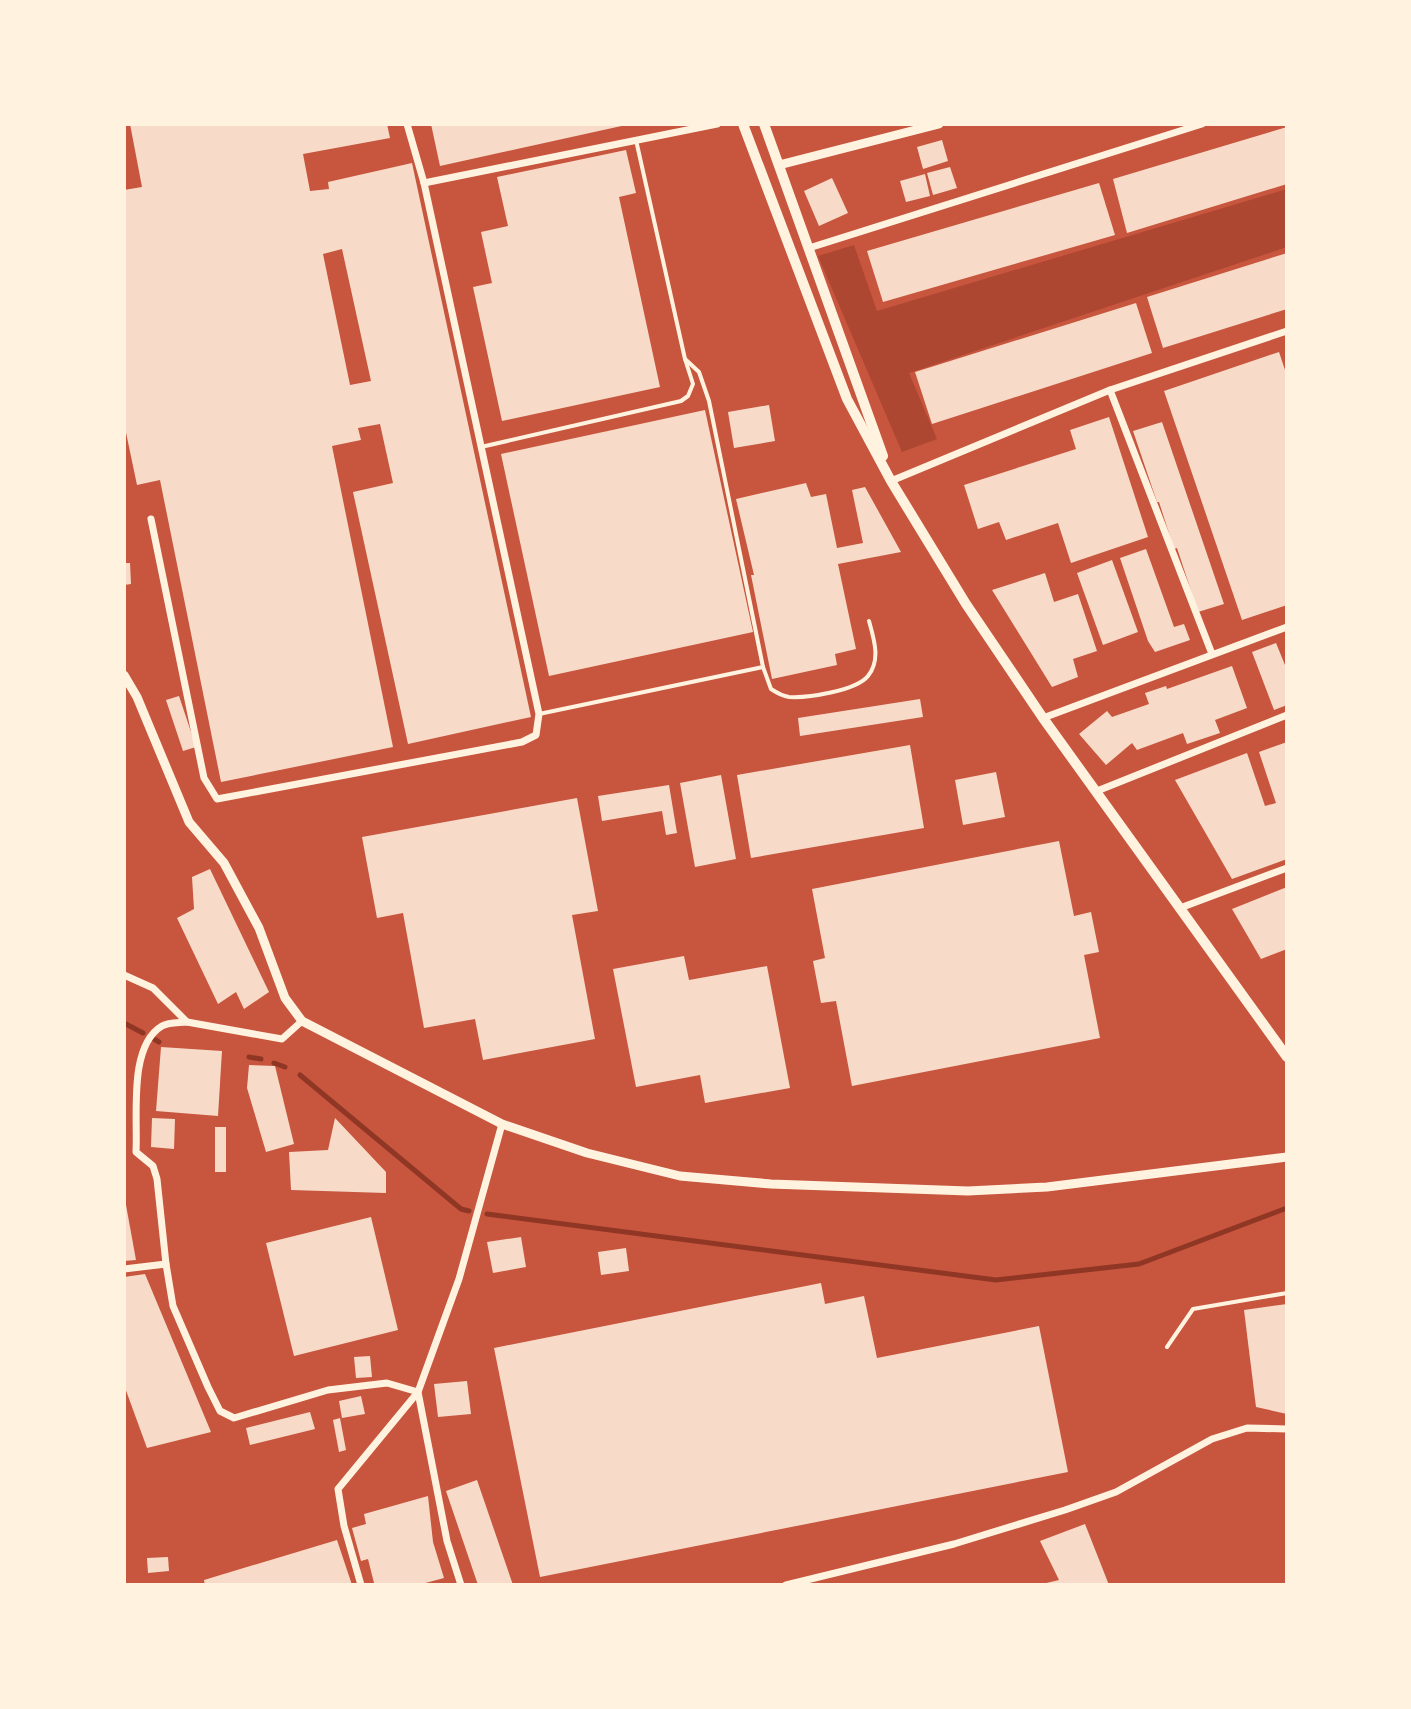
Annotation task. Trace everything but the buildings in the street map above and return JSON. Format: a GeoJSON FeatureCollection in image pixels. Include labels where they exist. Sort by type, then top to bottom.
{"type":"FeatureCollection","features":[{"type":"Feature","properties":{"kind":"main road"},"geometry":{"type":"LineString","coordinates":[[743,124],[847,399],[891,481],[966,604],[1043,718],[1287,1057]]}},
{"type":"Feature","properties":{"kind":"main road"},"geometry":{"type":"LineString","coordinates":[[764,124],[891,481]]}},
{"type":"Feature","properties":{"kind":"street"},"geometry":{"type":"LineString","coordinates":[[151,519],[204,778],[217,799],[522,742],[536,735],[539,714],[424,183],[407,124]]}},
{"type":"Feature","properties":{"kind":"street"},"geometry":{"type":"LineString","coordinates":[[424,183],[636,140],[683,127],[717,124]]}},
{"type":"Feature","properties":{"kind":"street"},"geometry":{"type":"LineString","coordinates":[[779,165],[939,124]]}},
{"type":"Feature","properties":{"kind":"street"},"geometry":{"type":"LineString","coordinates":[[809,248],[1202,124]]}},
{"type":"Feature","properties":{"kind":"street"},"geometry":{"type":"LineString","coordinates":[[891,481],[1110,390],[1287,331]]}},
{"type":"Feature","properties":{"kind":"street"},"geometry":{"type":"LineString","coordinates":[[1110,390],[1212,654]]}},
{"type":"Feature","properties":{"kind":"street"},"geometry":{"type":"LineString","coordinates":[[1043,718],[1287,627]]}},
{"type":"Feature","properties":{"kind":"street"},"geometry":{"type":"LineString","coordinates":[[124,675],[137,697],[189,822],[224,863],[259,928],[285,998],[302,1021],[502,1124],[587,1153],[680,1176],[771,1184],[1000,1190],[1287,1157]]}},
{"type":"Feature","properties":{"kind":"street"},"geometry":{"type":"LineString","coordinates":[[1097,791],[1287,715]]}},
{"type":"Feature","properties":{"kind":"street"},"geometry":{"type":"LineString","coordinates":[[1180,908],[1287,868]]}},
{"type":"Feature","properties":{"kind":"street"},"geometry":{"type":"LineString","coordinates":[[124,975],[153,988],[187,1022]]}},
{"type":"Feature","properties":{"kind":"street"},"geometry":{"type":"LineString","coordinates":[[302,1021],[282,1039],[187,1022],[164,1024],[143,1049],[138,1076],[136,1152],[153,1166],[157,1179],[173,1306],[220,1411],[234,1418],[328,1390],[387,1383],[418,1392]]}},
{"type":"Feature","properties":{"kind":"street"},"geometry":{"type":"LineString","coordinates":[[361,1585],[344,1526],[338,1489],[418,1392],[459,1279],[502,1124]]}},
{"type":"Feature","properties":{"kind":"street"},"geometry":{"type":"LineString","coordinates":[[124,1269],[166,1264]]}},
{"type":"Feature","properties":{"kind":"street"},"geometry":{"type":"LineString","coordinates":[[418,1392],[447,1541],[461,1585]]}},
{"type":"Feature","properties":{"kind":"street"},"geometry":{"type":"LineString","coordinates":[[786,1585],[954,1544],[1065,1510],[1116,1492],[1212,1439],[1247,1428],[1287,1429]]}},
{"type":"Feature","properties":{"kind":"lane"},"geometry":{"type":"LineString","coordinates":[[481,447],[681,401],[688,396],[693,384],[636,140]]}},
{"type":"Feature","properties":{"kind":"lane"},"geometry":{"type":"LineString","coordinates":[[685,359],[699,372],[709,401],[763,667],[771,689],[781,695],[807,696],[847,688],[868,676],[876,644],[869,621]]}},
{"type":"Feature","properties":{"kind":"lane"},"geometry":{"type":"LineString","coordinates":[[539,714],[763,667]]}},
{"type":"Feature","properties":{"kind":"lane"},"geometry":{"type":"LineString","coordinates":[[1167,1347],[1193,1309],[1287,1293]]}},
{"type":"Feature","properties":{"kind":"shaded area"},"geometry":{"type":"Polygon","coordinates":[[[1287,189],[1287,247],[909,373],[937,439],[902,452],[818,256],[854,245],[877,311],[1287,189]]]}},
{"type":"Feature","properties":{"kind":"waterway"},"geometry":{"type":"LineString","coordinates":[[124,1023],[143,1033]]}},
{"type":"Feature","properties":{"kind":"waterway"},"geometry":{"type":"LineString","coordinates":[[154,1039],[159,1042]]}},
{"type":"Feature","properties":{"kind":"waterway"},"geometry":{"type":"LineString","coordinates":[[249,1057],[261,1059]]}},
{"type":"Feature","properties":{"kind":"waterway"},"geometry":{"type":"LineString","coordinates":[[274,1063],[285,1067]]}},
{"type":"Feature","properties":{"kind":"waterway"},"geometry":{"type":"LineString","coordinates":[[300,1075],[461,1209],[469,1211]]}},
{"type":"Feature","properties":{"kind":"waterway"},"geometry":{"type":"LineString","coordinates":[[487,1214],[996,1280],[1139,1264],[1287,1208]]}}]}
